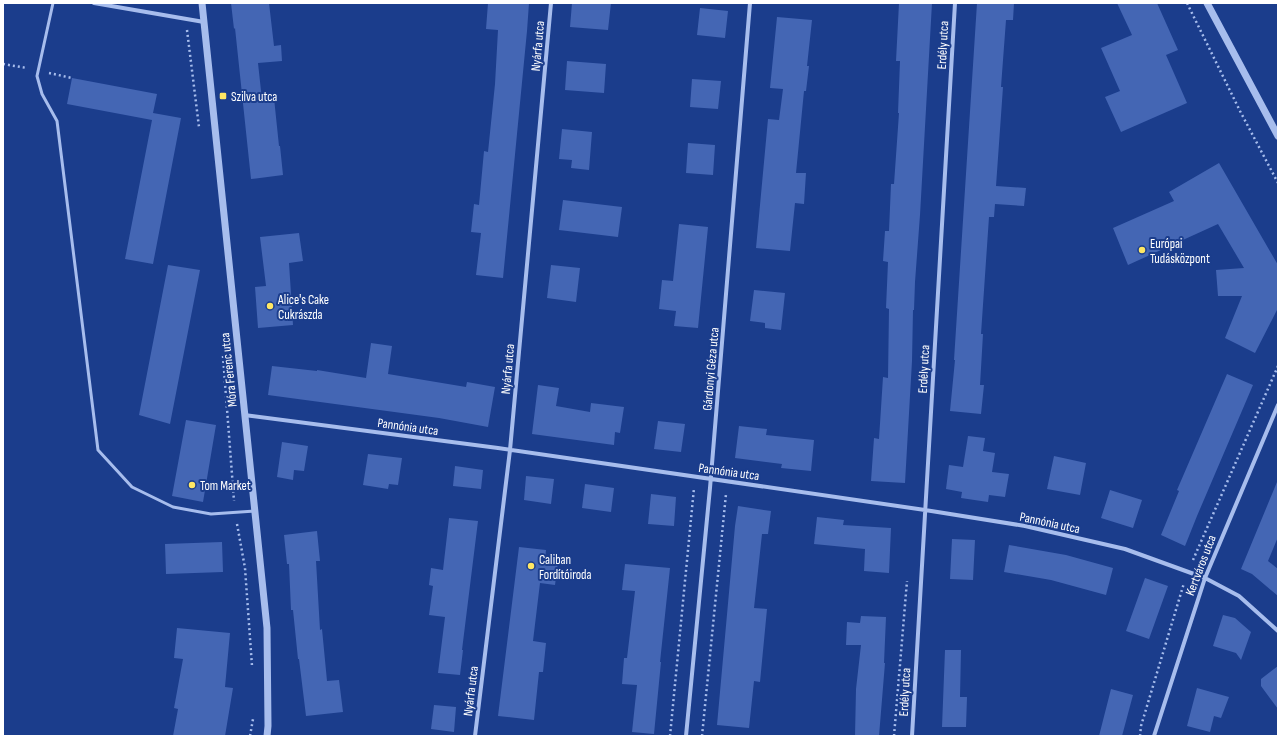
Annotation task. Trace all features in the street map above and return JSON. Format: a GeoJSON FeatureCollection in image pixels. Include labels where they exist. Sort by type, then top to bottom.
{"type":"FeatureCollection","features":[{"type":"Feature","properties":{"kind":"street"},"geometry":{"type":"LineString","coordinates":[[94,3],[204,22]]}},
{"type":"Feature","properties":{"kind":"street","name":"Móra Ferenc utca"},"geometry":{"type":"LineString","coordinates":[[202,3],[267,628],[267,736]]}},
{"type":"Feature","properties":{"kind":"street","name":"Nyárfa utca"},"geometry":{"type":"LineString","coordinates":[[475,736],[510,450],[551,3]]}},
{"type":"Feature","properties":{"kind":"street","name":"Gárdonyi Géza utca"},"geometry":{"type":"LineString","coordinates":[[686,736],[711,479],[750,3]]}},
{"type":"Feature","properties":{"kind":"street","name":"Erdély utca"},"geometry":{"type":"LineString","coordinates":[[912,736],[955,3]]}},
{"type":"Feature","properties":{"kind":"street"},"geometry":{"type":"LineString","coordinates":[[1207,3],[1278,136]]}},
{"type":"Feature","properties":{"kind":"street","name":"Kertváros utca"},"geometry":{"type":"LineString","coordinates":[[1154,736],[1205,578],[1278,405]]}},
{"type":"Feature","properties":{"kind":"street","name":"Pannónia utca"},"geometry":{"type":"LineString","coordinates":[[244,415],[510,450],[925,510],[1025,526],[1125,549],[1205,578],[1239,596],[1278,632]]}},
{"type":"Feature","properties":{"kind":"lane"},"geometry":{"type":"LineString","coordinates":[[53,3],[37,76],[42,94],[57,121],[98,450],[132,487],[173,507],[211,514],[255,511]]}},
{"type":"Feature","properties":{"kind":"path"},"geometry":{"type":"LineString","coordinates":[[1187,3],[1240,112],[1278,183]]}},
{"type":"Feature","properties":{"kind":"path"},"geometry":{"type":"LineString","coordinates":[[186,19],[199,129]]}},
{"type":"Feature","properties":{"kind":"path"},"geometry":{"type":"LineString","coordinates":[[222,348],[235,512],[245,568],[252,667]]}},
{"type":"Feature","properties":{"kind":"path"},"geometry":{"type":"LineString","coordinates":[[670,736],[694,485]]}},
{"type":"Feature","properties":{"kind":"path"},"geometry":{"type":"LineString","coordinates":[[702,736],[726,490]]}},
{"type":"Feature","properties":{"kind":"path"},"geometry":{"type":"LineString","coordinates":[[250,736],[254,713]]}},
{"type":"Feature","properties":{"kind":"building"},"geometry":{"type":"Polygon","coordinates":[[[231,3],[269,3],[274,46],[281,45],[282,61],[258,63],[262,100],[274,98],[283,175],[251,179],[231,3]]]}},
{"type":"Feature","properties":{"kind":"building"},"geometry":{"type":"Polygon","coordinates":[[[488,3],[529,3],[503,278],[476,275],[481,233],[471,232],[474,204],[479,205],[484,151],[488,152],[495,84],[498,30],[486,29],[488,3]]]}},
{"type":"Feature","properties":{"kind":"building"},"geometry":{"type":"Polygon","coordinates":[[[572,3],[611,3],[608,30],[570,27],[572,3]]]}},
{"type":"Feature","properties":{"kind":"building"},"geometry":{"type":"Polygon","coordinates":[[[899,3],[932,3],[913,310],[912,361],[905,483],[871,481],[874,438],[879,439],[883,377],[888,378],[889,309],[886,308],[888,262],[883,261],[885,231],[889,231],[891,184],[894,184],[899,113],[900,61],[896,61],[899,3]]]}},
{"type":"Feature","properties":{"kind":"building"},"geometry":{"type":"Polygon","coordinates":[[[977,3],[1014,3],[1013,20],[1006,20],[996,186],[1026,188],[1024,206],[995,204],[994,217],[989,217],[981,334],[983,334],[980,385],[984,385],[981,414],[950,411],[955,360],[977,3]]]}},
{"type":"Feature","properties":{"kind":"building"},"geometry":{"type":"Polygon","coordinates":[[[1117,3],[1157,3],[1178,50],[1166,55],[1187,103],[1121,132],[1105,97],[1120,91],[1101,48],[1132,35],[1117,3]]]}},
{"type":"Feature","properties":{"kind":"building"},"geometry":{"type":"Polygon","coordinates":[[[700,8],[728,11],[725,38],[697,35],[700,8]]]}},
{"type":"Feature","properties":{"kind":"building"},"geometry":{"type":"Polygon","coordinates":[[[777,17],[812,20],[807,66],[809,66],[806,91],[804,91],[796,173],[806,173],[804,204],[795,203],[790,251],[756,248],[768,119],[779,120],[783,89],[770,88],[777,17]]]}},
{"type":"Feature","properties":{"kind":"building"},"geometry":{"type":"Polygon","coordinates":[[[567,61],[606,64],[604,93],[565,90],[567,61]]]}},
{"type":"Feature","properties":{"kind":"building"},"geometry":{"type":"Polygon","coordinates":[[[72,78],[157,94],[153,113],[181,118],[153,264],[125,259],[152,120],[67,104],[72,78]]]}},
{"type":"Feature","properties":{"kind":"building"},"geometry":{"type":"Polygon","coordinates":[[[692,79],[721,81],[718,109],[690,107],[692,79]]]}},
{"type":"Feature","properties":{"kind":"building"},"geometry":{"type":"Polygon","coordinates":[[[562,129],[592,132],[589,170],[571,168],[572,160],[559,159],[562,129]]]}},
{"type":"Feature","properties":{"kind":"building"},"geometry":{"type":"Polygon","coordinates":[[[688,143],[715,145],[713,175],[686,173],[688,143]]]}},
{"type":"Feature","properties":{"kind":"building","name":"Európai Tudásközpont"},"geometry":{"type":"Polygon","coordinates":[[[1219,163],[1278,265],[1278,308],[1255,353],[1225,338],[1242,296],[1218,296],[1216,270],[1244,268],[1218,224],[1128,265],[1113,228],[1174,201],[1169,192],[1219,163]]]}},
{"type":"Feature","properties":{"kind":"building"},"geometry":{"type":"Polygon","coordinates":[[[563,200],[622,207],[618,237],[559,230],[563,200]]]}},
{"type":"Feature","properties":{"kind":"building"},"geometry":{"type":"Polygon","coordinates":[[[679,224],[708,227],[698,328],[674,326],[676,311],[659,309],[662,280],[673,281],[679,224]]]}},
{"type":"Feature","properties":{"kind":"building"},"geometry":{"type":"Polygon","coordinates":[[[299,233],[303,261],[289,263],[293,325],[258,328],[255,287],[266,286],[260,237],[299,233]]]}},
{"type":"Feature","properties":{"kind":"building"},"geometry":{"type":"Polygon","coordinates":[[[168,265],[200,270],[170,424],[139,415],[168,265]]]}},
{"type":"Feature","properties":{"kind":"building"},"geometry":{"type":"Polygon","coordinates":[[[551,265],[580,268],[576,302],[547,298],[551,265]]]}},
{"type":"Feature","properties":{"kind":"building"},"geometry":{"type":"Polygon","coordinates":[[[754,290],[785,293],[781,330],[765,328],[765,323],[750,321],[754,290]]]}},
{"type":"Feature","properties":{"kind":"building"},"geometry":{"type":"Polygon","coordinates":[[[371,343],[392,346],[388,374],[466,387],[467,382],[495,387],[488,427],[439,418],[268,395],[272,366],[317,370],[366,378],[371,343]]]}},
{"type":"Feature","properties":{"kind":"building"},"geometry":{"type":"Polygon","coordinates":[[[1227,374],[1253,385],[1185,546],[1161,535],[1179,491],[1177,490],[1227,374]]]}},
{"type":"Feature","properties":{"kind":"building"},"geometry":{"type":"Polygon","coordinates":[[[538,385],[559,388],[556,406],[590,412],[591,403],[624,407],[620,433],[615,432],[614,445],[532,434],[538,385]]]}},
{"type":"Feature","properties":{"kind":"building"},"geometry":{"type":"Polygon","coordinates":[[[186,420],[216,425],[203,502],[172,496],[186,420]]]}},
{"type":"Feature","properties":{"kind":"building"},"geometry":{"type":"Polygon","coordinates":[[[658,421],[685,424],[681,452],[654,449],[658,421]]]}},
{"type":"Feature","properties":{"kind":"building"},"geometry":{"type":"Polygon","coordinates":[[[739,426],[767,429],[766,435],[814,440],[811,471],[781,468],[782,464],[735,458],[739,426]]]}},
{"type":"Feature","properties":{"kind":"building"},"geometry":{"type":"Polygon","coordinates":[[[968,436],[985,438],[983,451],[995,453],[992,472],[1009,474],[1005,497],[989,495],[988,502],[961,498],[962,492],[946,489],[949,465],[963,467],[968,436]]]}},
{"type":"Feature","properties":{"kind":"building"},"geometry":{"type":"Polygon","coordinates":[[[282,442],[308,446],[304,471],[294,470],[293,480],[277,477],[282,442]]]}},
{"type":"Feature","properties":{"kind":"building"},"geometry":{"type":"Polygon","coordinates":[[[368,454],[402,458],[398,485],[389,484],[388,489],[363,485],[368,454]]]}},
{"type":"Feature","properties":{"kind":"building"},"geometry":{"type":"Polygon","coordinates":[[[1054,456],[1086,463],[1080,495],[1047,489],[1054,456]]]}},
{"type":"Feature","properties":{"kind":"building"},"geometry":{"type":"Polygon","coordinates":[[[455,466],[483,470],[481,489],[453,486],[455,466]]]}},
{"type":"Feature","properties":{"kind":"building"},"geometry":{"type":"Polygon","coordinates":[[[526,476],[554,479],[551,504],[524,500],[526,476]]]}},
{"type":"Feature","properties":{"kind":"building"},"geometry":{"type":"Polygon","coordinates":[[[1277,482],[1278,537],[1268,561],[1278,569],[1278,596],[1252,574],[1241,569],[1277,482]]]}},
{"type":"Feature","properties":{"kind":"building"},"geometry":{"type":"Polygon","coordinates":[[[585,484],[614,488],[611,512],[582,508],[585,484]]]}},
{"type":"Feature","properties":{"kind":"building"},"geometry":{"type":"Polygon","coordinates":[[[1110,490],[1142,500],[1133,528],[1101,518],[1110,490]]]}},
{"type":"Feature","properties":{"kind":"building"},"geometry":{"type":"Polygon","coordinates":[[[651,494],[676,497],[674,526],[648,524],[651,494]]]}},
{"type":"Feature","properties":{"kind":"building"},"geometry":{"type":"Polygon","coordinates":[[[738,506],[771,511],[768,534],[762,534],[754,608],[767,609],[760,682],[754,681],[749,728],[717,725],[738,506]]]}},
{"type":"Feature","properties":{"kind":"building"},"geometry":{"type":"Polygon","coordinates":[[[817,517],[844,520],[843,525],[891,528],[889,573],[864,571],[865,549],[814,544],[817,517]]]}},
{"type":"Feature","properties":{"kind":"building"},"geometry":{"type":"Polygon","coordinates":[[[449,518],[478,521],[460,675],[438,673],[445,617],[429,615],[433,586],[429,585],[431,568],[443,570],[449,518]]]}},
{"type":"Feature","properties":{"kind":"building"},"geometry":{"type":"Polygon","coordinates":[[[317,531],[320,561],[316,561],[320,630],[322,629],[327,681],[339,680],[343,712],[306,716],[293,610],[291,610],[289,564],[287,564],[284,535],[317,531]]]}},
{"type":"Feature","properties":{"kind":"building"},"geometry":{"type":"Polygon","coordinates":[[[952,539],[975,540],[973,580],[950,579],[952,539]]]}},
{"type":"Feature","properties":{"kind":"building"},"geometry":{"type":"Polygon","coordinates":[[[222,542],[223,572],[166,574],[165,544],[222,542]]]}},
{"type":"Feature","properties":{"kind":"building"},"geometry":{"type":"Polygon","coordinates":[[[1009,545],[1066,555],[1113,568],[1106,595],[1051,580],[1004,572],[1009,545]]]}},
{"type":"Feature","properties":{"kind":"building"},"geometry":{"type":"Polygon","coordinates":[[[519,547],[546,550],[545,560],[558,562],[555,585],[540,583],[533,641],[546,643],[543,672],[539,672],[534,720],[498,716],[519,547]]]}},
{"type":"Feature","properties":{"kind":"building"},"geometry":{"type":"Polygon","coordinates":[[[625,564],[670,568],[654,734],[632,732],[637,685],[622,684],[624,658],[627,658],[635,591],[622,590],[625,564]]]}},
{"type":"Feature","properties":{"kind":"building"},"geometry":{"type":"Polygon","coordinates":[[[1145,578],[1168,586],[1149,639],[1126,631],[1145,578]]]}},
{"type":"Feature","properties":{"kind":"building"},"geometry":{"type":"Polygon","coordinates":[[[1223,615],[1235,618],[1251,632],[1241,660],[1236,653],[1213,646],[1223,615]]]}},
{"type":"Feature","properties":{"kind":"building"},"geometry":{"type":"Polygon","coordinates":[[[861,616],[886,617],[885,663],[879,736],[855,736],[856,689],[861,645],[846,645],[847,622],[860,623],[861,616]]]}},
{"type":"Feature","properties":{"kind":"building"},"geometry":{"type":"Polygon","coordinates":[[[177,628],[230,633],[225,687],[233,688],[225,736],[173,736],[178,709],[174,708],[183,659],[174,658],[177,628]]]}},
{"type":"Feature","properties":{"kind":"building"},"geometry":{"type":"Polygon","coordinates":[[[945,650],[961,650],[960,697],[967,697],[966,727],[942,727],[945,650]]]}},
{"type":"Feature","properties":{"kind":"building"},"geometry":{"type":"Polygon","coordinates":[[[1278,666],[1278,709],[1261,686],[1261,679],[1278,666]]]}},
{"type":"Feature","properties":{"kind":"building"},"geometry":{"type":"Polygon","coordinates":[[[1197,688],[1229,697],[1221,718],[1214,716],[1210,732],[1187,726],[1197,688]]]}},
{"type":"Feature","properties":{"kind":"building"},"geometry":{"type":"Polygon","coordinates":[[[1111,689],[1133,695],[1122,736],[1099,736],[1111,689]]]}},
{"type":"Feature","properties":{"kind":"building"},"geometry":{"type":"Polygon","coordinates":[[[434,705],[456,707],[454,732],[431,729],[434,705]]]}},
{"type":"Feature","properties":{"kind":"place","name":"Szilva utca"},"geometry":{"type":"Point","coordinates":[223,96]}},
{"type":"Feature","properties":{"kind":"place","name":"Európai Tudásközpont"},"geometry":{"type":"Point","coordinates":[1142,250]}},
{"type":"Feature","properties":{"kind":"place","name":"Alice's Cake Cukrászda"},"geometry":{"type":"Point","coordinates":[270,306]}},
{"type":"Feature","properties":{"kind":"place","name":"Tom Market"},"geometry":{"type":"Point","coordinates":[192,485]}},
{"type":"Feature","properties":{"kind":"place","name":"Caliban Fordítóiroda"},"geometry":{"type":"Point","coordinates":[531,566]}}]}
